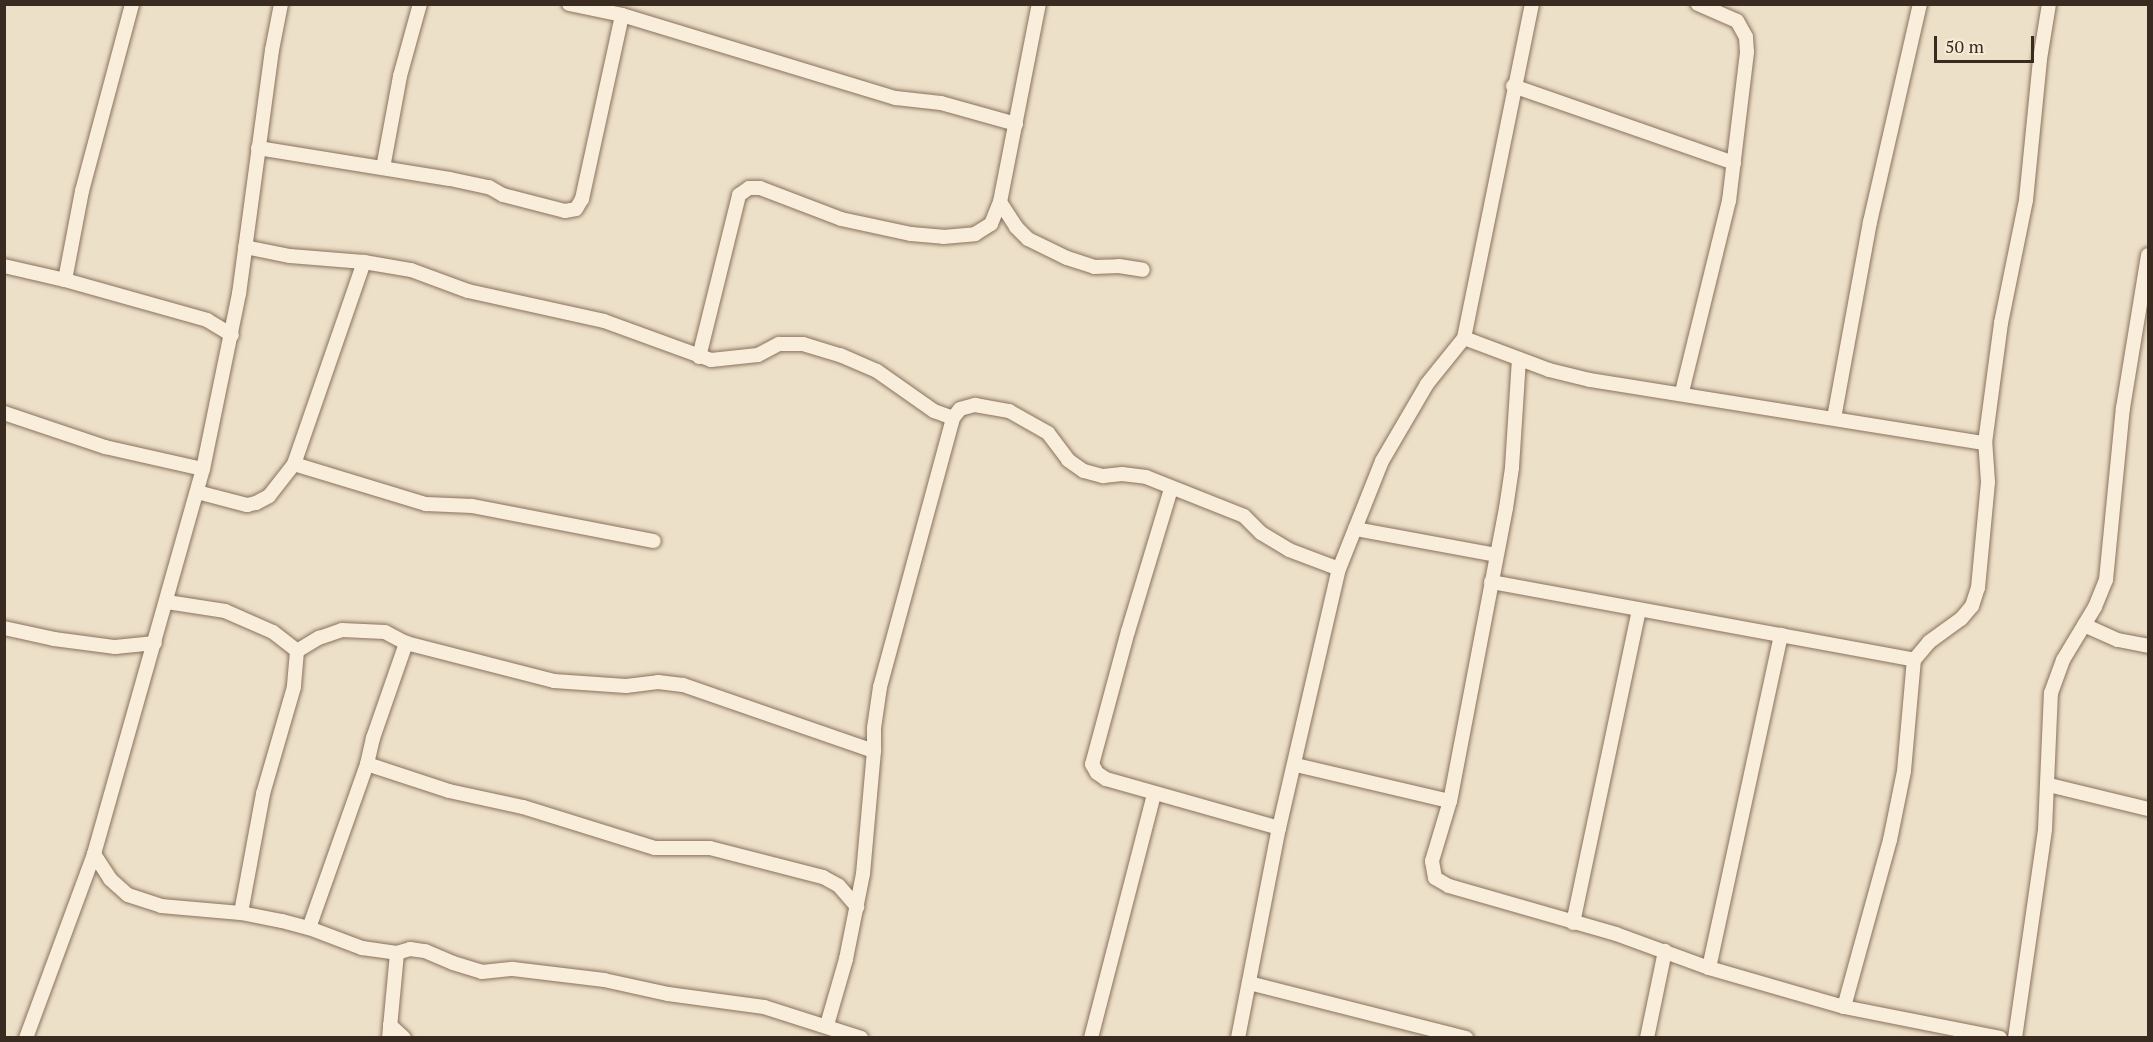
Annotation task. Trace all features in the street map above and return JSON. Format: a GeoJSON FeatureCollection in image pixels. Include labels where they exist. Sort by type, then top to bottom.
{"type":"FeatureCollection","features":[{"type":"Feature","properties":{"kind":"street"},"geometry":{"type":"LineString","coordinates":[[65,280],[82,191],[132,4]]}},
{"type":"Feature","properties":{"kind":"street"},"geometry":{"type":"LineString","coordinates":[[26,1038],[94,854],[203,469],[232,335],[272,50],[281,4]]}},
{"type":"Feature","properties":{"kind":"street"},"geometry":{"type":"LineString","coordinates":[[383,168],[400,75],[420,4]]}},
{"type":"Feature","properties":{"kind":"street"},"geometry":{"type":"LineString","coordinates":[[569,4],[622,15],[896,98],[941,103],[1016,124]]}},
{"type":"Feature","properties":{"kind":"street"},"geometry":{"type":"LineString","coordinates":[[699,357],[739,195],[748,188],[760,188],[841,219],[911,234],[943,237],[975,234],[992,224],[1000,202],[1039,4]]}},
{"type":"Feature","properties":{"kind":"street"},"geometry":{"type":"LineString","coordinates":[[1238,1038],[1279,828],[1296,765],[1339,569],[1382,461],[1406,416],[1427,384],[1464,339],[1532,4]]}},
{"type":"Feature","properties":{"kind":"street"},"geometry":{"type":"LineString","coordinates":[[1683,392],[1728,201],[1734,163],[1746,37],[1737,21],[1698,4]]}},
{"type":"Feature","properties":{"kind":"street"},"geometry":{"type":"LineString","coordinates":[[1834,418],[1870,222],[1920,4]]}},
{"type":"Feature","properties":{"kind":"street"},"geometry":{"type":"LineString","coordinates":[[1844,1007],[1890,840],[1904,771],[1914,660],[1929,642],[1961,619],[1972,606],[1978,588],[1988,482],[1985,443],[2001,323],[2026,200],[2040,59],[2049,4]]}},
{"type":"Feature","properties":{"kind":"street"},"geometry":{"type":"LineString","coordinates":[[258,148],[489,187],[503,195],[565,211],[576,208],[582,199],[622,15]]}},
{"type":"Feature","properties":{"kind":"street"},"geometry":{"type":"LineString","coordinates":[[1514,86],[1734,163]]}},
{"type":"Feature","properties":{"kind":"street"},"geometry":{"type":"LineString","coordinates":[[1000,202],[1016,227],[1028,239],[1067,258],[1094,267],[1119,266],[1143,270]]}},
{"type":"Feature","properties":{"kind":"street"},"geometry":{"type":"LineString","coordinates":[[245,247],[290,256],[364,262],[411,270],[468,291],[604,321],[699,357],[727,360],[758,355],[779,344],[803,344],[840,354],[877,371],[934,411],[953,418]]}},
{"type":"Feature","properties":{"kind":"street"},"geometry":{"type":"LineString","coordinates":[[2015,1038],[2049,785],[2051,693],[2063,660],[2084,625],[2106,580],[2123,408],[2148,255]]}},
{"type":"Feature","properties":{"kind":"street"},"geometry":{"type":"LineString","coordinates":[[197,492],[247,505],[256,503],[269,496],[294,464],[364,262]]}},
{"type":"Feature","properties":{"kind":"street"},"geometry":{"type":"LineString","coordinates":[[4,266],[65,280],[207,320],[232,335]]}},
{"type":"Feature","properties":{"kind":"street"},"geometry":{"type":"LineString","coordinates":[[1464,339],[1549,370],[1590,380],[1683,392],[1985,443]]}},
{"type":"Feature","properties":{"kind":"street"},"geometry":{"type":"LineString","coordinates":[[1519,359],[1512,468],[1450,801],[1432,861],[1435,878],[1449,886],[1665,951],[1709,968],[1844,1007],[2000,1038]]}},
{"type":"Feature","properties":{"kind":"street"},"geometry":{"type":"LineString","coordinates":[[827,1024],[857,907],[867,841],[874,728],[880,687],[953,418],[960,409],[975,405],[1009,411],[1048,433],[1068,460],[1084,471],[1103,476],[1122,474],[1146,477],[1171,489],[1244,516],[1261,533],[1289,550],[1339,569]]}},
{"type":"Feature","properties":{"kind":"street"},"geometry":{"type":"LineString","coordinates":[[4,413],[105,447],[203,469]]}},
{"type":"Feature","properties":{"kind":"street"},"geometry":{"type":"LineString","coordinates":[[294,464],[426,504],[472,506],[654,541]]}},
{"type":"Feature","properties":{"kind":"street"},"geometry":{"type":"LineString","coordinates":[[1171,489],[1128,631],[1092,764],[1097,773],[1106,779],[1279,828]]}},
{"type":"Feature","properties":{"kind":"street"},"geometry":{"type":"LineString","coordinates":[[1355,529],[1496,555]]}},
{"type":"Feature","properties":{"kind":"street"},"geometry":{"type":"LineString","coordinates":[[1491,582],[1914,660]]}},
{"type":"Feature","properties":{"kind":"street"},"geometry":{"type":"LineString","coordinates":[[167,602],[225,611],[273,632],[297,651]]}},
{"type":"Feature","properties":{"kind":"street"},"geometry":{"type":"LineString","coordinates":[[1573,923],[1639,610]]}},
{"type":"Feature","properties":{"kind":"street"},"geometry":{"type":"LineString","coordinates":[[2084,625],[2118,640],[2148,645]]}},
{"type":"Feature","properties":{"kind":"street"},"geometry":{"type":"LineString","coordinates":[[4,628],[54,639],[115,647],[155,643]]}},
{"type":"Feature","properties":{"kind":"street"},"geometry":{"type":"LineString","coordinates":[[297,651],[319,638],[342,630],[385,632],[406,643],[554,681],[626,686],[658,682],[683,685],[874,751]]}},
{"type":"Feature","properties":{"kind":"street"},"geometry":{"type":"LineString","coordinates":[[1709,968],[1780,635]]}},
{"type":"Feature","properties":{"kind":"street"},"geometry":{"type":"LineString","coordinates":[[309,928],[367,765],[373,738],[406,643]]}},
{"type":"Feature","properties":{"kind":"street"},"geometry":{"type":"LineString","coordinates":[[241,914],[263,794],[294,687],[297,651]]}},
{"type":"Feature","properties":{"kind":"street"},"geometry":{"type":"LineString","coordinates":[[367,765],[449,791],[523,807],[655,848],[710,848],[823,877],[839,886],[857,907]]}},
{"type":"Feature","properties":{"kind":"street"},"geometry":{"type":"LineString","coordinates":[[1296,765],[1450,801]]}},
{"type":"Feature","properties":{"kind":"street"},"geometry":{"type":"LineString","coordinates":[[2049,785],[2148,809]]}},
{"type":"Feature","properties":{"kind":"street"},"geometry":{"type":"LineString","coordinates":[[1091,1038],[1154,794]]}},
{"type":"Feature","properties":{"kind":"street"},"geometry":{"type":"LineString","coordinates":[[94,854],[110,879],[128,895],[161,906],[241,914],[309,928],[362,948],[397,953],[410,950],[425,951],[482,972],[513,969],[604,980],[668,994],[764,1007],[827,1024],[861,1038]]}},
{"type":"Feature","properties":{"kind":"street"},"geometry":{"type":"LineString","coordinates":[[1647,1038],[1665,951]]}},
{"type":"Feature","properties":{"kind":"street"},"geometry":{"type":"LineString","coordinates":[[397,953],[389,1031],[404,1038]]}},
{"type":"Feature","properties":{"kind":"street"},"geometry":{"type":"LineString","coordinates":[[1249,983],[1466,1038]]}}]}
